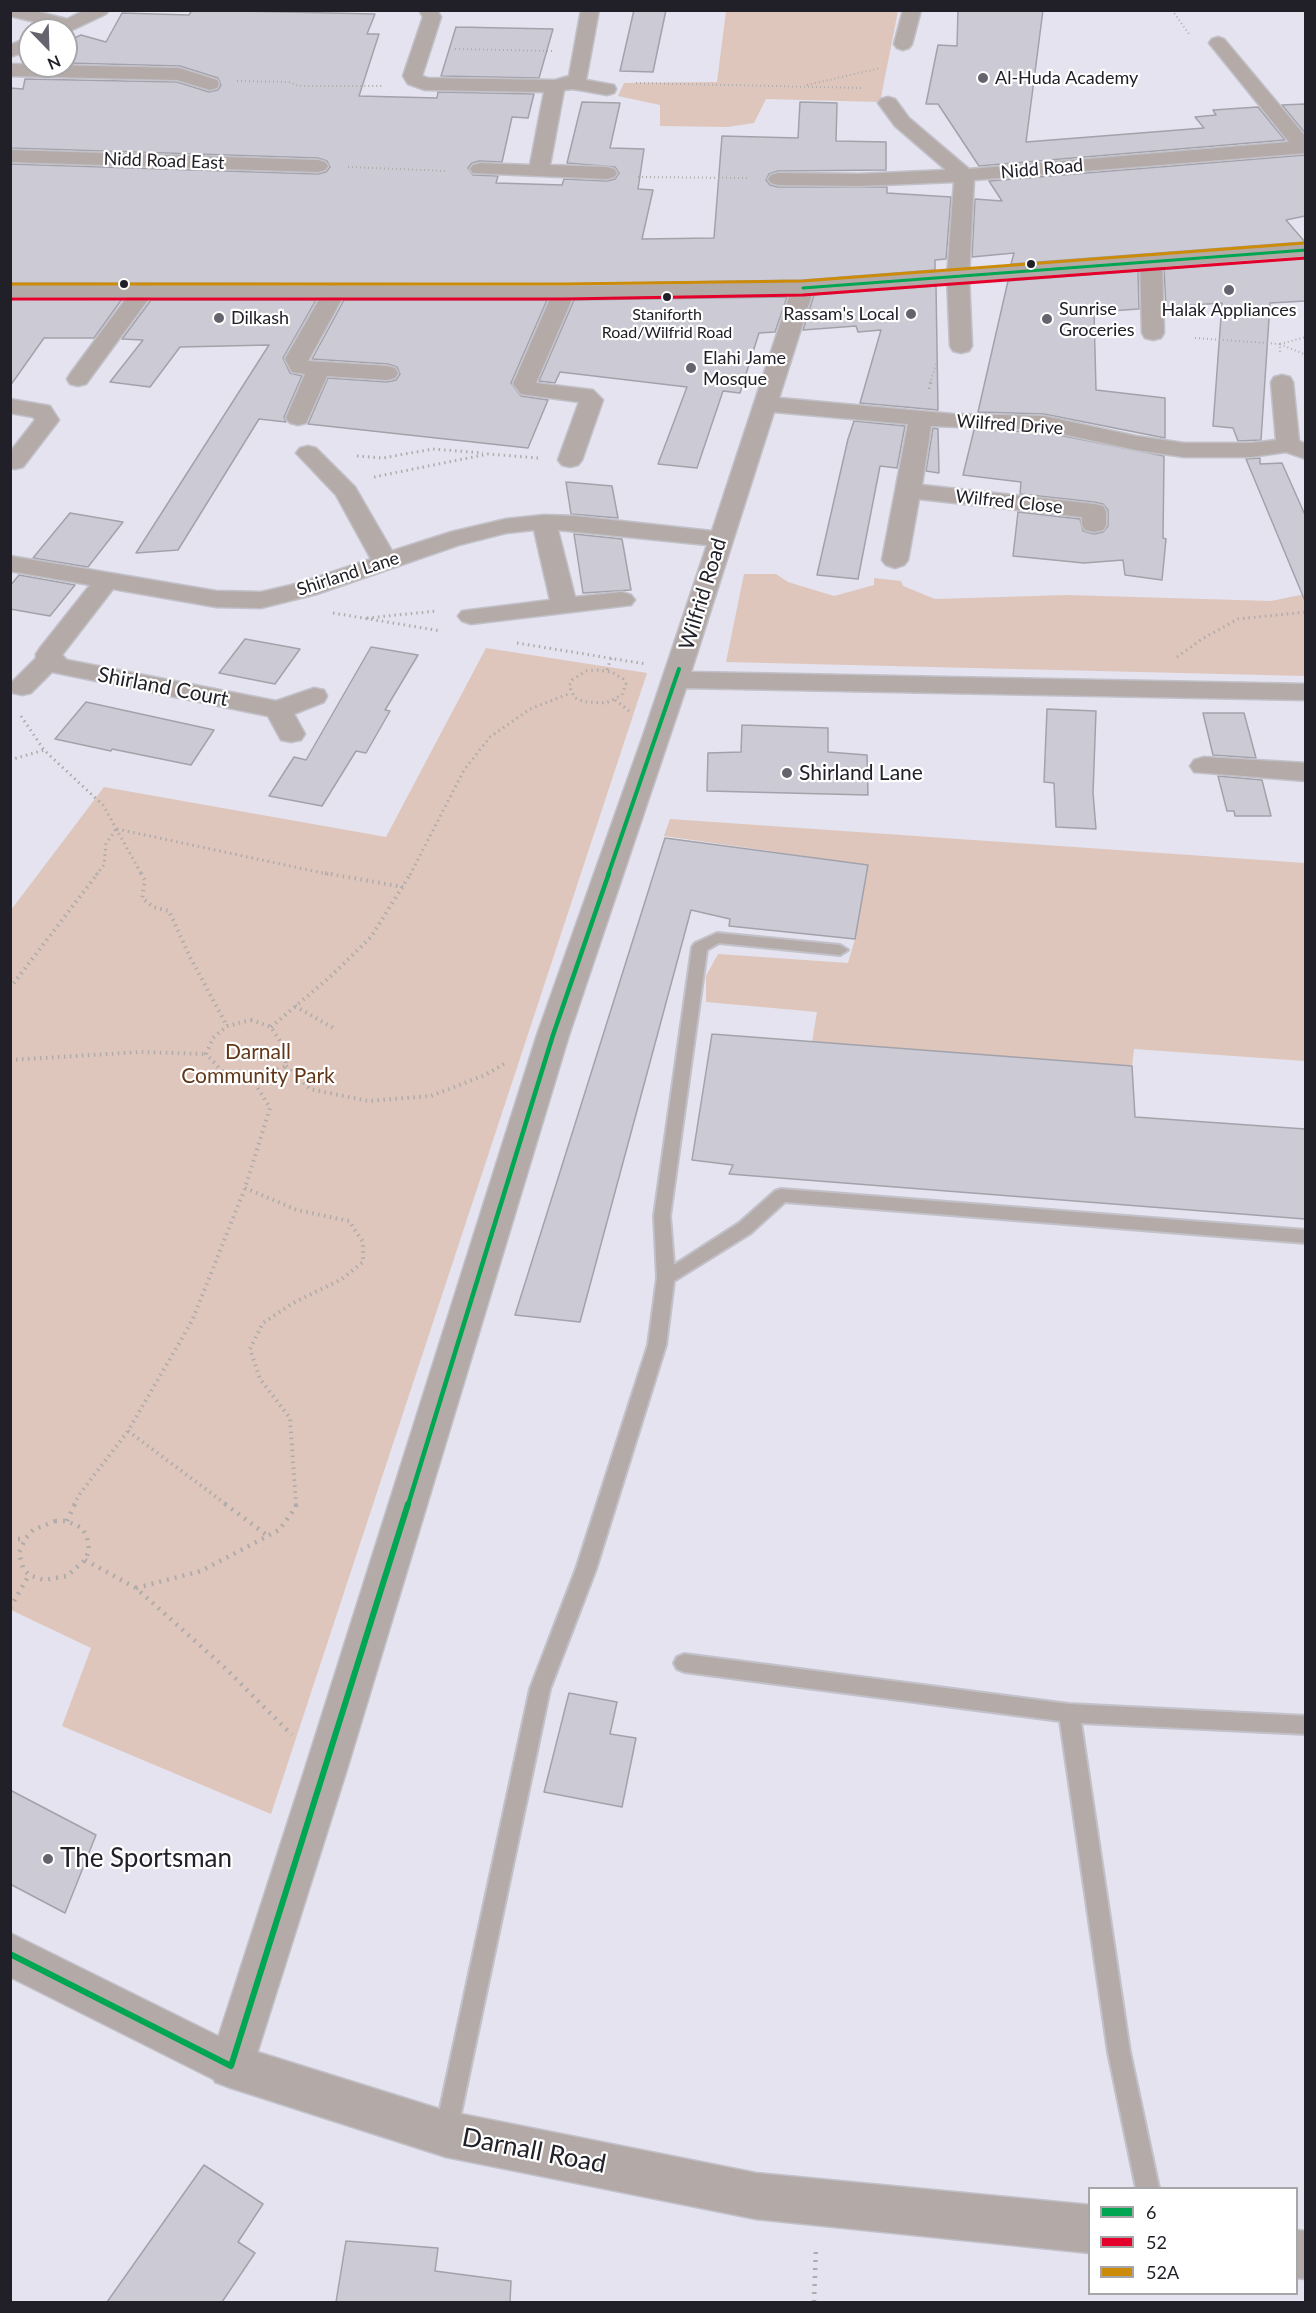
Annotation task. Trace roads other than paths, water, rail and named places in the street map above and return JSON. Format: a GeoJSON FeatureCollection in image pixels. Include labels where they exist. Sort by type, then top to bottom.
{"type":"FeatureCollection","features":[{"type":"Feature","properties":{"kind":"main road"},"geometry":{"type":"LineString","coordinates":[[10,291],[564,292],[803,288],[1305,250]]}},
{"type":"Feature","properties":{"kind":"main road","name":"Darnall Road"},"geometry":{"type":"LineString","coordinates":[[10,1954],[231,2066],[446,2134],[756,2196],[1088,2229]]}},
{"type":"Feature","properties":{"kind":"street"},"geometry":{"type":"LineString","coordinates":[[78,20],[100,10]]}},
{"type":"Feature","properties":{"kind":"street"},"geometry":{"type":"LineString","coordinates":[[415,80],[412,76],[432,17],[428,10]]}},
{"type":"Feature","properties":{"kind":"street"},"geometry":{"type":"LineString","coordinates":[[539,170],[564,85],[578,78],[590,10]]}},
{"type":"Feature","properties":{"kind":"street"},"geometry":{"type":"LineString","coordinates":[[903,44],[912,10]]}},
{"type":"Feature","properties":{"kind":"street"},"geometry":{"type":"LineString","coordinates":[[10,11],[34,18]]}},
{"type":"Feature","properties":{"kind":"street"},"geometry":{"type":"LineString","coordinates":[[1218,43],[1304,147]]}},
{"type":"Feature","properties":{"kind":"street"},"geometry":{"type":"LineString","coordinates":[[10,70],[179,74],[210,84]]}},
{"type":"Feature","properties":{"kind":"street"},"geometry":{"type":"LineString","coordinates":[[387,80],[415,80],[425,84],[564,85],[608,88]]}},
{"type":"Feature","properties":{"kind":"street"},"geometry":{"type":"LineString","coordinates":[[888,103],[902,122],[964,175],[958,277],[961,346]]}},
{"type":"Feature","properties":{"kind":"street","name":"Nidd Road"},"geometry":{"type":"LineString","coordinates":[[778,179],[859,180],[964,175],[1304,147]]}},
{"type":"Feature","properties":{"kind":"street","name":"Nidd Road East"},"geometry":{"type":"LineString","coordinates":[[10,156],[318,166]]}},
{"type":"Feature","properties":{"kind":"street"},"geometry":{"type":"LineString","coordinates":[[480,169],[607,173]]}},
{"type":"Feature","properties":{"kind":"street"},"geometry":{"type":"LineString","coordinates":[[1151,261],[1153,333]]}},
{"type":"Feature","properties":{"kind":"street","name":"Wilfrid Road"},"geometry":{"type":"LineString","coordinates":[[231,2066],[326,1769],[553,1035],[676,680],[803,288]]}},
{"type":"Feature","properties":{"kind":"street"},"geometry":{"type":"LineString","coordinates":[[78,379],[144,290]]}},
{"type":"Feature","properties":{"kind":"street"},"geometry":{"type":"LineString","coordinates":[[335,291],[296,359],[300,367],[387,373]]}},
{"type":"Feature","properties":{"kind":"street"},"geometry":{"type":"LineString","coordinates":[[564,292],[524,384],[529,389],[585,395],[591,400],[570,460]]}},
{"type":"Feature","properties":{"kind":"street"},"geometry":{"type":"LineString","coordinates":[[298,418],[319,369]]}},
{"type":"Feature","properties":{"kind":"street","name":"Wilfred Drive"},"geometry":{"type":"LineString","coordinates":[[767,404],[921,417],[953,422],[1044,423],[1136,443],[1184,450],[1251,450],[1297,448],[1291,394]]}},
{"type":"Feature","properties":{"kind":"street"},"geometry":{"type":"LineString","coordinates":[[10,406],[42,411],[47,420],[15,462]]}},
{"type":"Feature","properties":{"kind":"street"},"geometry":{"type":"LineString","coordinates":[[895,560],[921,417]]}},
{"type":"Feature","properties":{"kind":"street"},"geometry":{"type":"LineString","coordinates":[[308,453],[346,492],[385,561]]}},
{"type":"Feature","properties":{"kind":"street","name":"Wilfred Close"},"geometry":{"type":"LineString","coordinates":[[909,491],[1094,511],[1094,525]]}},
{"type":"Feature","properties":{"kind":"street"},"geometry":{"type":"LineString","coordinates":[[544,522],[564,606]]}},
{"type":"Feature","properties":{"kind":"street","name":"Shirland Lane"},"geometry":{"type":"LineString","coordinates":[[10,562],[216,599],[261,600],[308,589],[385,561],[506,526],[544,522],[575,523],[720,539]]}},
{"type":"Feature","properties":{"kind":"street"},"geometry":{"type":"LineString","coordinates":[[28,678],[107,580]]}},
{"type":"Feature","properties":{"kind":"street"},"geometry":{"type":"LineString","coordinates":[[471,616],[622,600]]}},
{"type":"Feature","properties":{"kind":"street","name":"Shirland Court"},"geometry":{"type":"LineString","coordinates":[[28,678],[59,666],[278,710]]}},
{"type":"Feature","properties":{"kind":"street"},"geometry":{"type":"LineString","coordinates":[[676,680],[1305,692]]}},
{"type":"Feature","properties":{"kind":"street"},"geometry":{"type":"LineString","coordinates":[[291,734],[278,710],[314,696]]}},
{"type":"Feature","properties":{"kind":"street"},"geometry":{"type":"LineString","coordinates":[[1204,766],[1305,772]]}},
{"type":"Feature","properties":{"kind":"lane"},"geometry":{"type":"LineString","coordinates":[[446,2134],[540,1689],[586,1569],[657,1345],[666,1278],[662,1216],[700,947],[717,938],[840,950]]}},
{"type":"Feature","properties":{"kind":"lane"},"geometry":{"type":"LineString","coordinates":[[666,1278],[745,1228],[781,1195],[1305,1237]]}},
{"type":"Feature","properties":{"kind":"lane"},"geometry":{"type":"LineString","coordinates":[[684,1663],[1069,1713],[1305,1725]]}},
{"type":"Feature","properties":{"kind":"lane"},"geometry":{"type":"LineString","coordinates":[[1069,1713],[1119,2052],[1148,2187]]}},
{"type":"Feature","properties":{"kind":"place","name":"Al-Huda Academy"},"geometry":{"type":"Point","coordinates":[983,78]}},
{"type":"Feature","properties":{"kind":"place","name":"Halak Appliances"},"geometry":{"type":"Point","coordinates":[1229,290]}},
{"type":"Feature","properties":{"kind":"place","name":"Staniforth Road/Wilfrid Road"},"geometry":{"type":"Point","coordinates":[667,297]}},
{"type":"Feature","properties":{"kind":"place","name":"Rassam's Local"},"geometry":{"type":"Point","coordinates":[911,314]}},
{"type":"Feature","properties":{"kind":"place","name":"Dilkash"},"geometry":{"type":"Point","coordinates":[219,318]}},
{"type":"Feature","properties":{"kind":"place","name":"Sunrise Groceries"},"geometry":{"type":"Point","coordinates":[1047,319]}},
{"type":"Feature","properties":{"kind":"place","name":"Elahi Jame Mosque"},"geometry":{"type":"Point","coordinates":[691,368]}},
{"type":"Feature","properties":{"kind":"place","name":"Shirland Lane"},"geometry":{"type":"Point","coordinates":[787,773]}},
{"type":"Feature","properties":{"kind":"place","name":"The Sportsman"},"geometry":{"type":"Point","coordinates":[48,1859]}},
{"type":"Feature","properties":{"kind":"park label","name":"Darnall Community Park"},"geometry":{"type":"Point","coordinates":[258,1064]}}]}
